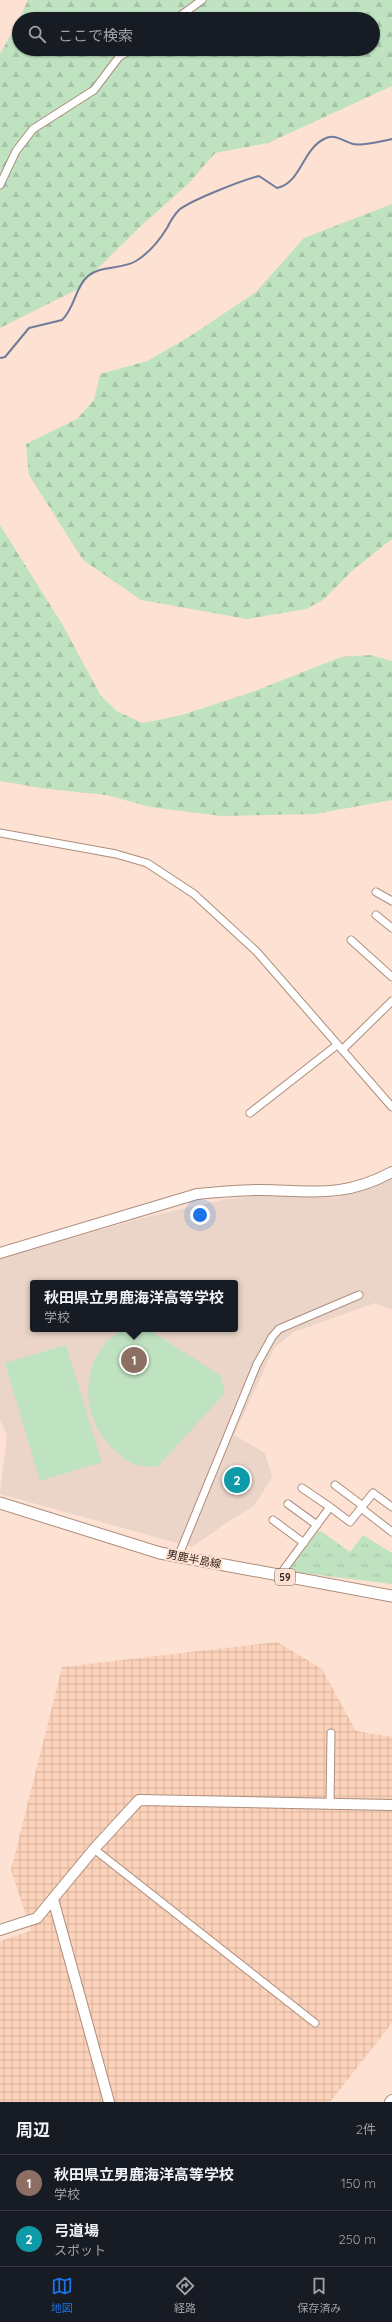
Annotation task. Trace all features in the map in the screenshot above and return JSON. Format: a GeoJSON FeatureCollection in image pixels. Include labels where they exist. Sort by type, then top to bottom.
{"type":"FeatureCollection","features":[{"type":"Feature","properties":{"kind":"main road","name":"男鹿半島線"},"geometry":{"type":"LineString","coordinates":[[0,1503],[178,1557],[392,1596]]}},
{"type":"Feature","properties":{"kind":"street"},"geometry":{"type":"LineString","coordinates":[[186,12],[202,0]]}},
{"type":"Feature","properties":{"kind":"street"},"geometry":{"type":"LineString","coordinates":[[0,185],[16,151],[24,139],[47,120],[74,105],[94,90],[121,56]]}},
{"type":"Feature","properties":{"kind":"street"},"geometry":{"type":"LineString","coordinates":[[0,833],[116,854],[147,863],[194,894],[257,952],[299,998],[392,1107]]}},
{"type":"Feature","properties":{"kind":"street"},"geometry":{"type":"LineString","coordinates":[[376,892],[392,900]]}},
{"type":"Feature","properties":{"kind":"street"},"geometry":{"type":"LineString","coordinates":[[376,915],[392,928]]}},
{"type":"Feature","properties":{"kind":"street"},"geometry":{"type":"LineString","coordinates":[[351,940],[392,977]]}},
{"type":"Feature","properties":{"kind":"street"},"geometry":{"type":"LineString","coordinates":[[250,1114],[340,1047],[392,1001]]}},
{"type":"Feature","properties":{"kind":"street"},"geometry":{"type":"LineString","coordinates":[[0,1253],[197,1194],[229,1190],[321,1193],[345,1190],[374,1182],[392,1172]]}},
{"type":"Feature","properties":{"kind":"street"},"geometry":{"type":"LineString","coordinates":[[178,1557],[257,1364],[272,1336],[279,1329],[359,1295]]}},
{"type":"Feature","properties":{"kind":"street"},"geometry":{"type":"LineString","coordinates":[[335,1485],[392,1532]]}},
{"type":"Feature","properties":{"kind":"street"},"geometry":{"type":"LineString","coordinates":[[302,1488],[350,1522],[373,1493],[392,1506]]}},
{"type":"Feature","properties":{"kind":"street"},"geometry":{"type":"LineString","coordinates":[[288,1504],[317,1525]]}},
{"type":"Feature","properties":{"kind":"street"},"geometry":{"type":"LineString","coordinates":[[279,1576],[330,1507]]}},
{"type":"Feature","properties":{"kind":"street"},"geometry":{"type":"LineString","coordinates":[[273,1520],[304,1543]]}},
{"type":"Feature","properties":{"kind":"street"},"geometry":{"type":"LineString","coordinates":[[330,1805],[331,1733]]}},
{"type":"Feature","properties":{"kind":"street"},"geometry":{"type":"LineString","coordinates":[[0,1930],[37,1918],[94,1849],[139,1800],[330,1805],[392,1805]]}},
{"type":"Feature","properties":{"kind":"street"},"geometry":{"type":"LineString","coordinates":[[94,1849],[315,2023]]}},
{"type":"Feature","properties":{"kind":"street"},"geometry":{"type":"LineString","coordinates":[[53,1899],[109,2102]]}},
{"type":"Feature","properties":{"kind":"shaded area"},"geometry":{"type":"Polygon","coordinates":[[[392,1175],[392,1310],[375,1303],[294,1332],[274,1348],[234,1435],[265,1453],[272,1477],[254,1506],[229,1521],[192,1547],[0,1494],[7,1435],[0,1420],[0,1259],[142,1218],[227,1199],[267,1195],[335,1198],[366,1189],[392,1175]]]}},
{"type":"Feature","properties":{"kind":"shaded area"},"geometry":{"type":"Polygon","coordinates":[[[277,1642],[322,1669],[356,1731],[392,1737],[392,2023],[330,2102],[0,2102],[0,1941],[31,1931],[11,1870],[62,1667],[277,1642]]]}},
{"type":"Feature","properties":{"kind":"green space"},"geometry":{"type":"Polygon","coordinates":[[[28,0],[392,0],[392,86],[268,143],[215,153],[189,183],[141,226],[76,290],[0,328],[0,54],[12,33],[12,56],[380,56],[380,12],[22,12],[28,0]]]}},
{"type":"Feature","properties":{"kind":"green space"},"geometry":{"type":"Polygon","coordinates":[[[392,204],[392,539],[353,570],[323,600],[306,609],[247,619],[141,600],[83,560],[29,475],[26,444],[77,419],[94,400],[100,374],[147,361],[189,337],[256,292],[304,238],[392,204]]]}},
{"type":"Feature","properties":{"kind":"green space"},"geometry":{"type":"Polygon","coordinates":[[[0,525],[62,624],[101,696],[118,712],[143,723],[182,715],[255,691],[341,657],[371,655],[392,661],[392,800],[315,814],[222,816],[150,807],[107,795],[47,789],[0,781],[0,525]]]}},
{"type":"Feature","properties":{"kind":"green space"},"geometry":{"type":"Polygon","coordinates":[[[119,1332],[153,1332],[221,1376],[225,1393],[158,1466],[147,1467],[128,1461],[106,1441],[96,1425],[90,1408],[88,1390],[91,1372],[97,1356],[108,1341],[119,1332]]]}},
{"type":"Feature","properties":{"kind":"green space"},"geometry":{"type":"Polygon","coordinates":[[[66,1345],[102,1462],[40,1481],[5,1363],[66,1345]]]}},
{"type":"Feature","properties":{"kind":"green space"},"geometry":{"type":"Polygon","coordinates":[[[319,1530],[350,1552],[363,1535],[392,1553],[392,1584],[287,1571],[319,1530]]]}},
{"type":"Feature","properties":{"kind":"waterway"},"geometry":{"type":"LineString","coordinates":[[0,358],[5,357],[29,328],[62,320],[70,310],[80,286],[88,276],[99,270],[130,264],[145,254],[161,238],[177,212],[185,206],[218,191],[259,176],[277,188],[285,185],[297,173],[317,144],[328,137],[335,137],[353,144],[372,143],[392,139]]}},
{"type":"Feature","properties":{"kind":"place","name":"秋田県立男鹿海洋高等学校"},"geometry":{"type":"Point","coordinates":[134,1360]}},
{"type":"Feature","properties":{"kind":"place","name":"弓道場"},"geometry":{"type":"Point","coordinates":[237,1480]}}]}
